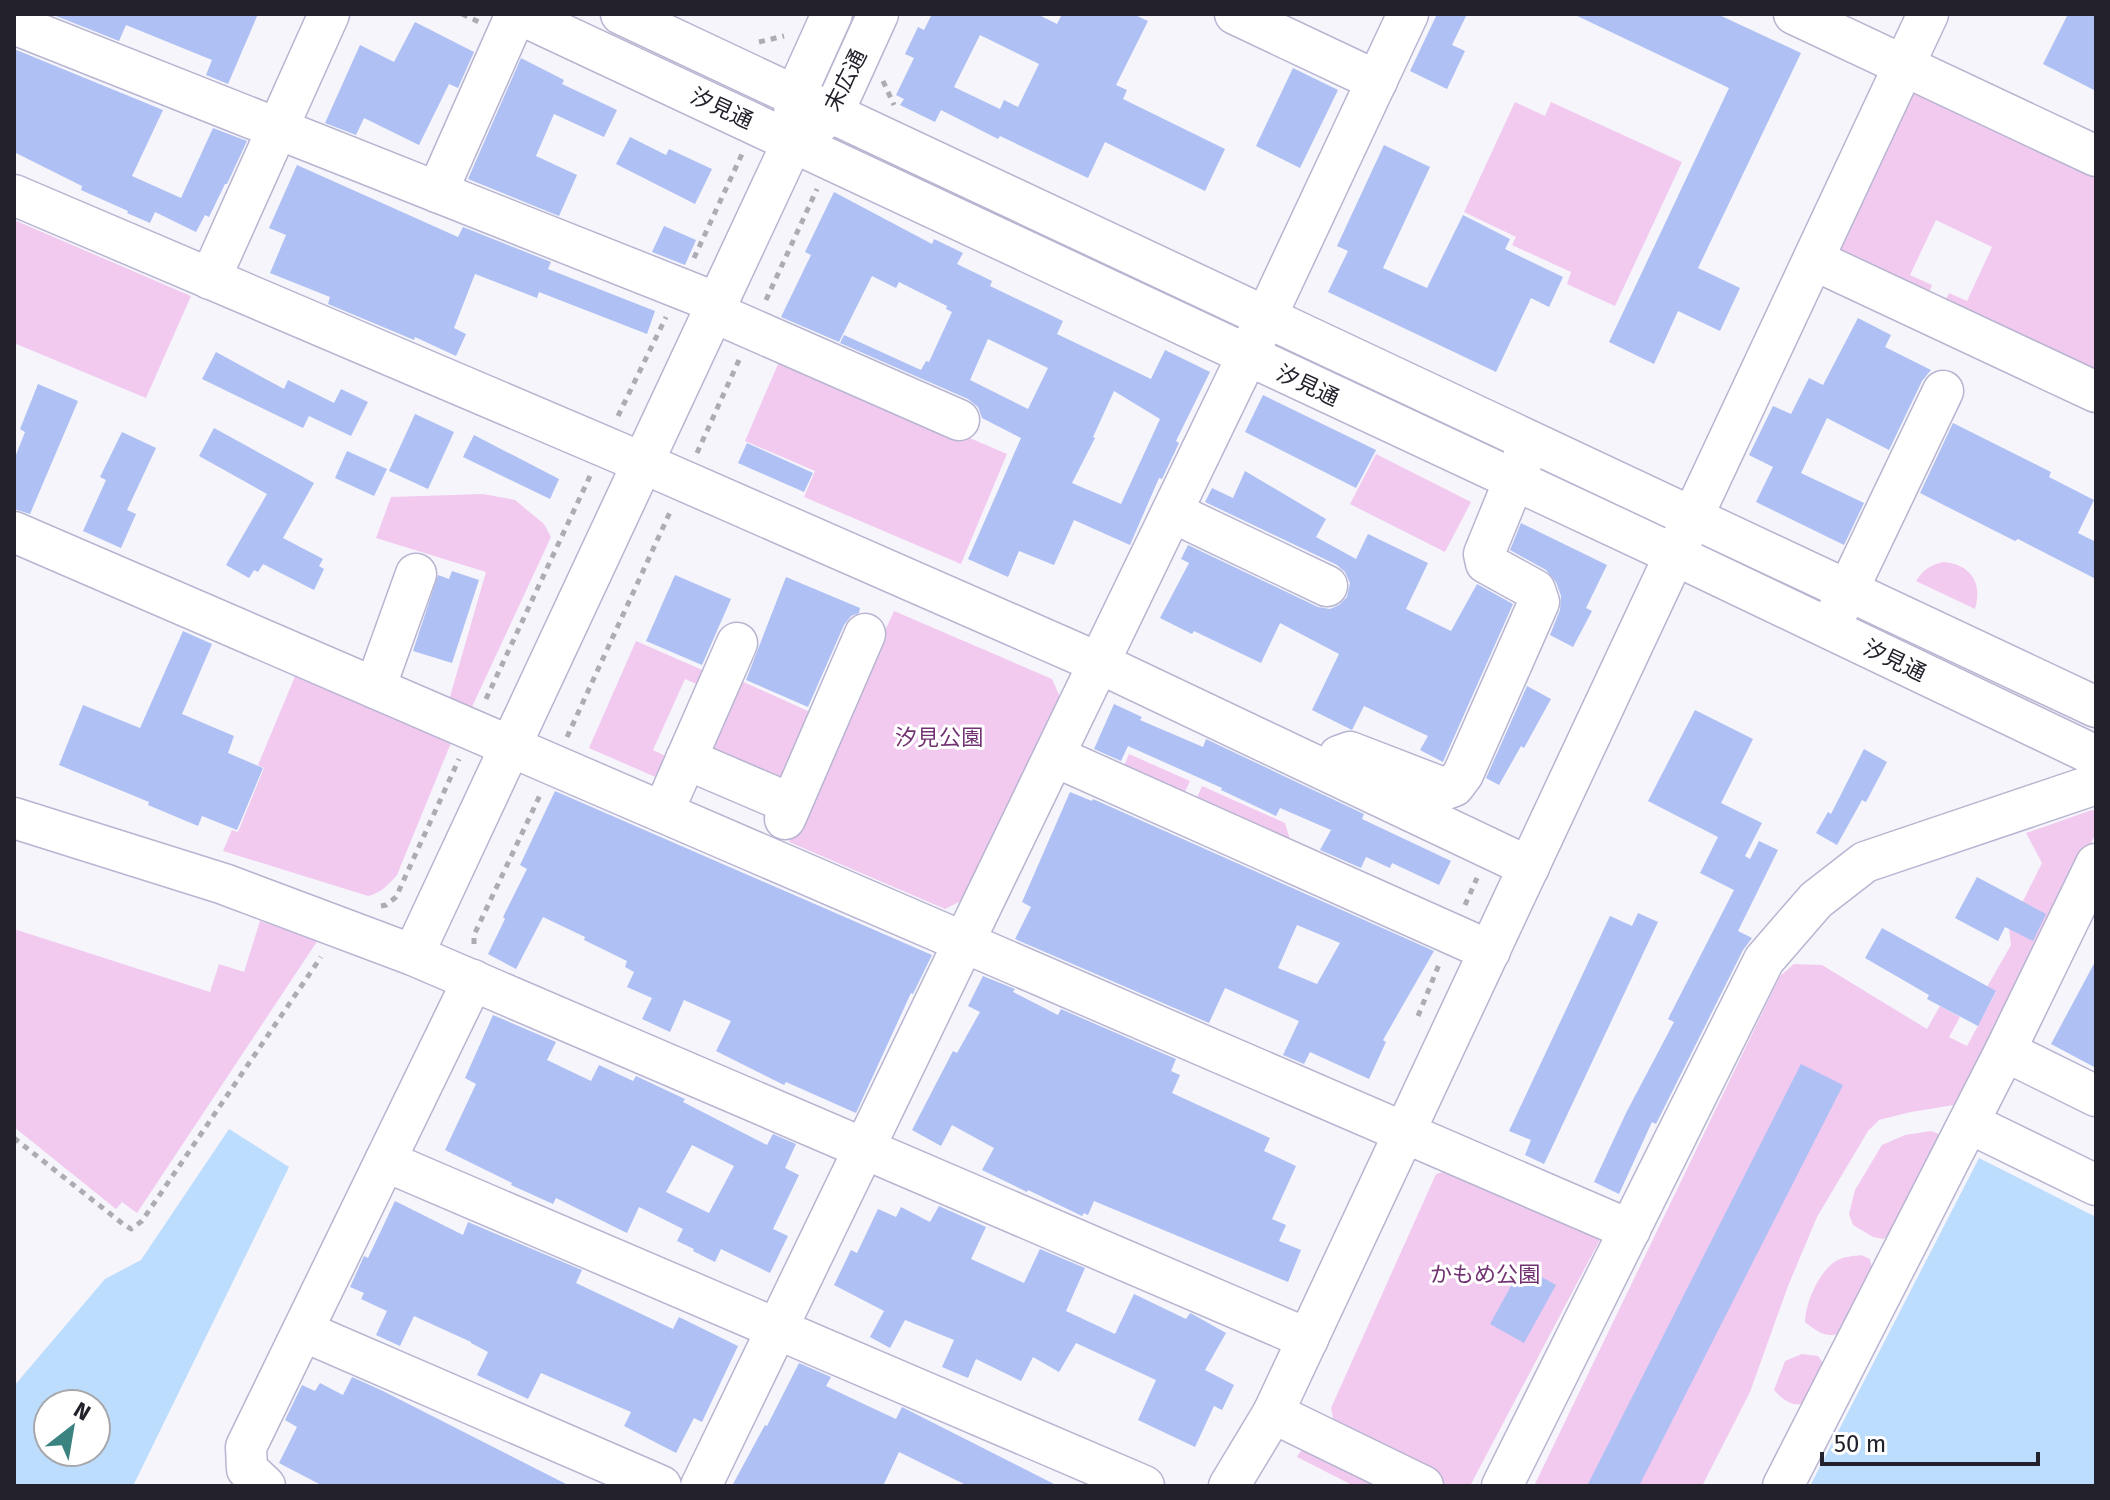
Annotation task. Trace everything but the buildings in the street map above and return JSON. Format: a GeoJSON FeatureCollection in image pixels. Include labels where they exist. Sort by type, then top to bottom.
{"type":"FeatureCollection","features":[{"type":"Feature","properties":{"kind":"street"},"geometry":{"type":"LineString","coordinates":[[210,279],[329,14]]}},
{"type":"Feature","properties":{"kind":"street","name":"汐見通"},"geometry":{"type":"LineString","coordinates":[[621,14],[2096,707]]}},
{"type":"Feature","properties":{"kind":"street","name":"末広通"},"geometry":{"type":"LineString","coordinates":[[793,141],[795,96],[832,14]]}},
{"type":"Feature","properties":{"kind":"street","name":"末広通"},"geometry":{"type":"LineString","coordinates":[[793,141],[833,113],[878,14]]}},
{"type":"Feature","properties":{"kind":"street"},"geometry":{"type":"LineString","coordinates":[[1235,14],[1377,81]]}},
{"type":"Feature","properties":{"kind":"street"},"geometry":{"type":"LineString","coordinates":[[701,1486],[1266,317],[1408,14]]}},
{"type":"Feature","properties":{"kind":"street"},"geometry":{"type":"LineString","coordinates":[[1794,14],[2096,156]]}},
{"type":"Feature","properties":{"kind":"street"},"geometry":{"type":"LineString","coordinates":[[1229,1486],[1273,1413],[1928,14]]}},
{"type":"Feature","properties":{"kind":"street"},"geometry":{"type":"LineString","coordinates":[[437,192],[514,21]]}},
{"type":"Feature","properties":{"kind":"street","name":"汐見通"},"geometry":{"type":"LineString","coordinates":[[514,21],[793,141],[2096,756]]}},
{"type":"Feature","properties":{"kind":"street"},"geometry":{"type":"LineString","coordinates":[[14,24],[680,288],[715,308],[959,420]]}},
{"type":"Feature","properties":{"kind":"street"},"geometry":{"type":"LineString","coordinates":[[413,955],[793,141]]}},
{"type":"Feature","properties":{"kind":"street"},"geometry":{"type":"LineString","coordinates":[[14,195],[604,446],[1099,663],[1529,867]]}},
{"type":"Feature","properties":{"kind":"street"},"geometry":{"type":"LineString","coordinates":[[1814,260],[2096,392]]}},
{"type":"Feature","properties":{"kind":"street"},"geometry":{"type":"LineString","coordinates":[[1830,629],[1943,391]]}},
{"type":"Feature","properties":{"kind":"street"},"geometry":{"type":"LineString","coordinates":[[1330,772],[1339,756],[1350,752],[1446,789],[1454,786],[1463,774],[1539,602],[1535,590],[1486,563],[1484,554],[1530,441]]}},
{"type":"Feature","properties":{"kind":"street"},"geometry":{"type":"LineString","coordinates":[[1172,512],[1327,586]]}},
{"type":"Feature","properties":{"kind":"street"},"geometry":{"type":"LineString","coordinates":[[14,532],[1630,1230]]}},
{"type":"Feature","properties":{"kind":"street"},"geometry":{"type":"LineString","coordinates":[[375,688],[416,574]]}},
{"type":"Feature","properties":{"kind":"street"},"geometry":{"type":"LineString","coordinates":[[686,759],[788,812],[865,634]]}},
{"type":"Feature","properties":{"kind":"street"},"geometry":{"type":"LineString","coordinates":[[663,812],[737,643]]}},
{"type":"Feature","properties":{"kind":"street"},"geometry":{"type":"LineString","coordinates":[[1054,756],[1490,951]]}},
{"type":"Feature","properties":{"kind":"street"},"geometry":{"type":"LineString","coordinates":[[1502,1486],[1764,960],[1816,900],[1865,862],[2096,784]]}},
{"type":"Feature","properties":{"kind":"street"},"geometry":{"type":"LineString","coordinates":[[14,818],[224,884],[413,955],[1308,1339]]}},
{"type":"Feature","properties":{"kind":"street"},"geometry":{"type":"LineString","coordinates":[[1783,1486],[1969,1123],[2096,864]]}},
{"type":"Feature","properties":{"kind":"street"},"geometry":{"type":"LineString","coordinates":[[265,1486],[247,1469],[246,1447],[473,980]]}},
{"type":"Feature","properties":{"kind":"street"},"geometry":{"type":"LineString","coordinates":[[2005,1051],[2096,1096]]}},
{"type":"Feature","properties":{"kind":"street"},"geometry":{"type":"LineString","coordinates":[[1969,1123],[2096,1185]]}},
{"type":"Feature","properties":{"kind":"street"},"geometry":{"type":"LineString","coordinates":[[385,1161],[1144,1486]]}},
{"type":"Feature","properties":{"kind":"street"},"geometry":{"type":"LineString","coordinates":[[303,1331],[661,1486]]}},
{"type":"Feature","properties":{"kind":"street"},"geometry":{"type":"LineString","coordinates":[[1273,1413],[1423,1486]]}},
{"type":"Feature","properties":{"kind":"path"},"geometry":{"type":"LineString","coordinates":[[462,14],[514,21]]}},
{"type":"Feature","properties":{"kind":"path"},"geometry":{"type":"LineString","coordinates":[[749,42],[758,43],[789,34]]}},
{"type":"Feature","properties":{"kind":"path"},"geometry":{"type":"LineString","coordinates":[[14,1138],[131,1229],[142,1221],[358,903],[373,907],[386,905],[396,897],[604,446],[743,156],[740,146]]}},
{"type":"Feature","properties":{"kind":"green space"},"geometry":{"type":"Polygon","coordinates":[[[1915,90],[2096,174],[2096,373],[1945,302],[1949,293],[1967,301],[1992,247],[1936,220],[1910,275],[1932,285],[1928,296],[1839,254],[1915,90]]]}},
{"type":"Feature","properties":{"kind":"green space"},"geometry":{"type":"Polygon","coordinates":[[[1515,102],[1545,116],[1551,102],[1682,162],[1615,306],[1567,284],[1571,272],[1512,245],[1516,237],[1464,212],[1515,102]]]}},
{"type":"Feature","properties":{"kind":"green space"},"geometry":{"type":"Polygon","coordinates":[[[895,160],[1184,296],[1179,306],[890,170],[895,160]]]}},
{"type":"Feature","properties":{"kind":"green space"},"geometry":{"type":"Polygon","coordinates":[[[14,220],[191,296],[146,398],[14,343],[14,220]]]}},
{"type":"Feature","properties":{"kind":"green space"},"geometry":{"type":"Polygon","coordinates":[[[781,357],[1007,454],[961,564],[804,497],[815,471],[745,441],[781,357]]]}},
{"type":"Feature","properties":{"kind":"green space"},"geometry":{"type":"Polygon","coordinates":[[[1376,454],[1471,502],[1445,552],[1350,504],[1376,454]]]}},
{"type":"Feature","properties":{"kind":"green space"},"geometry":{"type":"Polygon","coordinates":[[[483,494],[515,500],[544,524],[551,537],[471,709],[449,700],[486,572],[376,538],[391,497],[483,494]]]}},
{"type":"Feature","properties":{"kind":"green space"},"geometry":{"type":"Polygon","coordinates":[[[1943,562],[1961,566],[1972,576],[1977,591],[1975,609],[1916,581],[1927,568],[1943,562]]]}},
{"type":"Feature","properties":{"kind":"green space","name":"汐見公園"},"geometry":{"type":"Polygon","coordinates":[[[894,611],[1052,679],[1060,697],[963,900],[945,909],[789,842],[894,611]]]}},
{"type":"Feature","properties":{"kind":"green space"},"geometry":{"type":"Polygon","coordinates":[[[636,641],[707,672],[701,686],[685,679],[653,750],[670,758],[660,779],[589,748],[636,641]]]}},
{"type":"Feature","properties":{"kind":"green space"},"geometry":{"type":"Polygon","coordinates":[[[296,674],[453,738],[397,875],[373,895],[223,851],[232,830],[238,832],[264,768],[258,765],[296,674]]]}},
{"type":"Feature","properties":{"kind":"green space"},"geometry":{"type":"Polygon","coordinates":[[[737,679],[819,716],[787,790],[704,754],[737,679]]]}},
{"type":"Feature","properties":{"kind":"green space"},"geometry":{"type":"Polygon","coordinates":[[[1129,754],[1190,781],[1181,800],[1121,773],[1129,754]]]}},
{"type":"Feature","properties":{"kind":"green space"},"geometry":{"type":"Polygon","coordinates":[[[1202,786],[1285,823],[1293,849],[1194,805],[1202,786]]]}},
{"type":"Feature","properties":{"kind":"green space"},"geometry":{"type":"Polygon","coordinates":[[[2096,811],[2096,833],[1965,1095],[1954,1105],[1879,1120],[1868,1131],[1817,1217],[1788,1286],[1750,1392],[1702,1486],[1534,1486],[1780,976],[1794,964],[1822,965],[1927,1029],[1940,1006],[1960,1017],[1949,1037],[1967,1046],[1996,992],[1987,987],[2011,945],[2009,929],[2042,863],[2026,833],[2096,811]]]}},
{"type":"Feature","properties":{"kind":"green space"},"geometry":{"type":"Polygon","coordinates":[[[260,921],[318,940],[137,1213],[122,1202],[116,1209],[14,1127],[14,929],[210,992],[219,964],[244,972],[260,921]]]}},
{"type":"Feature","properties":{"kind":"green space"},"geometry":{"type":"Polygon","coordinates":[[[1931,1131],[1939,1134],[1940,1141],[1891,1234],[1883,1239],[1873,1237],[1853,1225],[1849,1214],[1855,1190],[1882,1145],[1905,1135],[1931,1131]]]}},
{"type":"Feature","properties":{"kind":"green space","name":"かもめ公園"},"geometry":{"type":"Polygon","coordinates":[[[1463,1167],[1604,1232],[1470,1486],[1447,1486],[1335,1427],[1331,1408],[1436,1174],[1463,1167]]]}},
{"type":"Feature","properties":{"kind":"green space"},"geometry":{"type":"Polygon","coordinates":[[[1861,1255],[1870,1259],[1872,1269],[1838,1334],[1829,1335],[1816,1330],[1805,1322],[1810,1297],[1819,1280],[1836,1261],[1861,1255]]]}},
{"type":"Feature","properties":{"kind":"green space"},"geometry":{"type":"Polygon","coordinates":[[[1802,1354],[1818,1356],[1826,1367],[1806,1402],[1792,1404],[1774,1390],[1785,1361],[1802,1354]]]}},
{"type":"Feature","properties":{"kind":"green space"},"geometry":{"type":"Polygon","coordinates":[[[1311,1446],[1397,1486],[1354,1486],[1297,1457],[1311,1446]]]}},
{"type":"Feature","properties":{"kind":"water"},"geometry":{"type":"Polygon","coordinates":[[[229,1129],[289,1167],[133,1486],[14,1486],[14,1386],[105,1279],[141,1260],[229,1129]]]}},
{"type":"Feature","properties":{"kind":"water"},"geometry":{"type":"Polygon","coordinates":[[[1979,1158],[2096,1217],[2096,1486],[1810,1486],[1979,1158]]]}}]}
